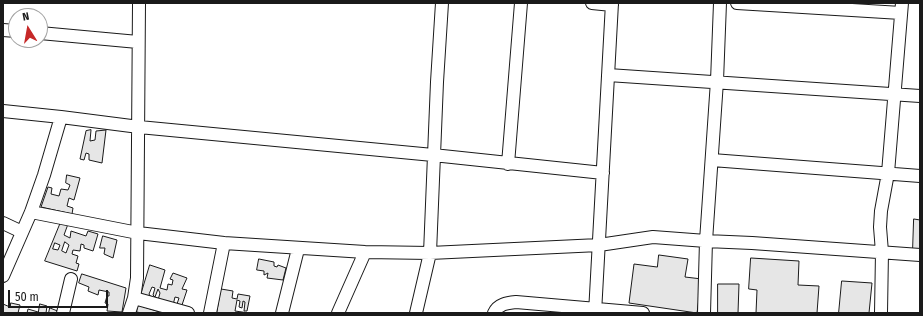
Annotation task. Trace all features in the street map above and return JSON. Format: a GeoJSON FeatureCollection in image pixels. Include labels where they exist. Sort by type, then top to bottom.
{"type":"FeatureCollection","features":[{"type":"Feature","properties":{"kind":"street"},"geometry":{"type":"LineString","coordinates":[[129,313],[134,298],[137,278],[139,3]]}},
{"type":"Feature","properties":{"kind":"street"},"geometry":{"type":"LineString","coordinates":[[416,313],[430,253],[442,3]]}},
{"type":"Feature","properties":{"kind":"street"},"geometry":{"type":"LineString","coordinates":[[508,164],[521,3]]}},
{"type":"Feature","properties":{"kind":"street"},"geometry":{"type":"LineString","coordinates":[[592,3],[612,4],[595,311]]}},
{"type":"Feature","properties":{"kind":"street"},"geometry":{"type":"LineString","coordinates":[[704,313],[706,241],[717,82],[720,3]]}},
{"type":"Feature","properties":{"kind":"street"},"geometry":{"type":"LineString","coordinates":[[737,3],[901,8],[888,173],[881,211],[880,227],[882,252],[880,313]]}},
{"type":"Feature","properties":{"kind":"street"},"geometry":{"type":"LineString","coordinates":[[48,34],[138,42]]}},
{"type":"Feature","properties":{"kind":"street"},"geometry":{"type":"LineString","coordinates":[[608,75],[920,96]]}},
{"type":"Feature","properties":{"kind":"street"},"geometry":{"type":"LineString","coordinates":[[3,111],[138,127],[434,155],[603,173]]}},
{"type":"Feature","properties":{"kind":"street"},"geometry":{"type":"LineString","coordinates":[[3,276],[31,212],[44,175],[61,117]]}},
{"type":"Feature","properties":{"kind":"street"},"geometry":{"type":"LineString","coordinates":[[712,160],[920,176]]}},
{"type":"Feature","properties":{"kind":"street"},"geometry":{"type":"LineString","coordinates":[[31,212],[138,233],[224,243],[298,249],[430,253],[599,244],[653,237],[920,255]]}},
{"type":"Feature","properties":{"kind":"street"},"geometry":{"type":"LineString","coordinates":[[3,223],[22,232]]}},
{"type":"Feature","properties":{"kind":"street"},"geometry":{"type":"LineString","coordinates":[[210,313],[224,243]]}},
{"type":"Feature","properties":{"kind":"street"},"geometry":{"type":"LineString","coordinates":[[282,313],[298,249]]}},
{"type":"Feature","properties":{"kind":"street"},"geometry":{"type":"LineString","coordinates":[[338,313],[365,252]]}},
{"type":"Feature","properties":{"kind":"street"},"geometry":{"type":"LineString","coordinates":[[64,313],[71,279]]}},
{"type":"Feature","properties":{"kind":"street"},"geometry":{"type":"LineString","coordinates":[[134,298],[188,313]]}},
{"type":"Feature","properties":{"kind":"street"},"geometry":{"type":"LineString","coordinates":[[494,313],[495,310],[504,304],[516,302],[595,311],[642,313]]}},
{"type":"Feature","properties":{"kind":"building"},"geometry":{"type":"Polygon","coordinates":[[[91,130],[90,141],[95,140],[96,131],[106,130],[102,163],[89,160],[89,154],[86,153],[84,160],[80,159],[86,131],[91,130]]]}},
{"type":"Feature","properties":{"kind":"building"},"geometry":{"type":"Polygon","coordinates":[[[67,175],[80,178],[74,200],[69,198],[67,206],[73,208],[72,214],[41,207],[48,187],[52,188],[51,194],[59,196],[61,189],[68,190],[70,185],[66,183],[67,175]]]}},
{"type":"Feature","properties":{"kind":"building"},"geometry":{"type":"Polygon","coordinates":[[[914,219],[920,220],[920,250],[913,249],[914,219]]]}},
{"type":"Feature","properties":{"kind":"building"},"geometry":{"type":"Polygon","coordinates":[[[61,222],[68,224],[64,235],[70,238],[71,231],[86,236],[88,231],[98,234],[93,251],[84,248],[84,245],[81,244],[80,251],[73,250],[72,254],[78,256],[76,263],[79,264],[77,271],[45,261],[61,222]],[[65,242],[62,251],[66,253],[69,245],[65,242]],[[55,243],[53,249],[58,250],[60,245],[55,243]]]}},
{"type":"Feature","properties":{"kind":"building"},"geometry":{"type":"Polygon","coordinates":[[[103,236],[117,240],[113,258],[104,254],[105,248],[100,248],[103,236]]]}},
{"type":"Feature","properties":{"kind":"building"},"geometry":{"type":"Polygon","coordinates":[[[659,255],[688,259],[685,277],[702,279],[697,313],[629,303],[634,264],[657,267],[659,255]]]}},
{"type":"Feature","properties":{"kind":"building"},"geometry":{"type":"Polygon","coordinates":[[[751,258],[799,261],[798,285],[819,286],[817,313],[756,313],[757,290],[749,289],[751,258]]]}},
{"type":"Feature","properties":{"kind":"building"},"geometry":{"type":"Polygon","coordinates":[[[259,259],[274,262],[274,266],[277,267],[278,265],[286,268],[283,280],[267,278],[268,273],[264,275],[264,271],[257,270],[259,259]]]}},
{"type":"Feature","properties":{"kind":"building"},"geometry":{"type":"Polygon","coordinates":[[[150,265],[165,270],[160,288],[167,290],[168,284],[172,285],[173,280],[170,279],[173,273],[187,278],[182,289],[187,290],[181,308],[176,307],[179,298],[175,297],[173,305],[158,300],[160,293],[158,289],[155,297],[153,295],[155,288],[152,287],[149,294],[152,299],[141,295],[150,265]]]}},
{"type":"Feature","properties":{"kind":"building"},"geometry":{"type":"Polygon","coordinates":[[[82,274],[126,288],[122,312],[107,311],[108,304],[105,303],[107,296],[109,296],[109,292],[99,290],[98,295],[88,291],[89,287],[79,283],[82,274]]]}},
{"type":"Feature","properties":{"kind":"building"},"geometry":{"type":"Polygon","coordinates":[[[842,281],[872,283],[869,313],[839,313],[842,281]]]}},
{"type":"Feature","properties":{"kind":"building"},"geometry":{"type":"Polygon","coordinates":[[[718,284],[739,284],[738,313],[718,313],[718,284]]]}},
{"type":"Feature","properties":{"kind":"building"},"geometry":{"type":"Polygon","coordinates":[[[221,289],[233,291],[232,298],[237,299],[238,294],[250,296],[247,311],[244,311],[245,302],[243,301],[242,308],[239,307],[240,301],[237,300],[235,311],[249,313],[217,313],[221,289]]]}},
{"type":"Feature","properties":{"kind":"building"},"geometry":{"type":"Polygon","coordinates":[[[11,303],[20,305],[18,313],[3,313],[3,304],[10,307],[11,303]]]}},
{"type":"Feature","properties":{"kind":"building"},"geometry":{"type":"Polygon","coordinates":[[[40,304],[47,306],[46,313],[27,313],[28,309],[38,312],[40,304]]]}},
{"type":"Feature","properties":{"kind":"building"},"geometry":{"type":"Polygon","coordinates":[[[138,305],[163,313],[137,312],[138,305]]]}},
{"type":"Feature","properties":{"kind":"building"},"geometry":{"type":"Polygon","coordinates":[[[50,308],[60,312],[60,313],[49,313],[50,308]]]}}]}
